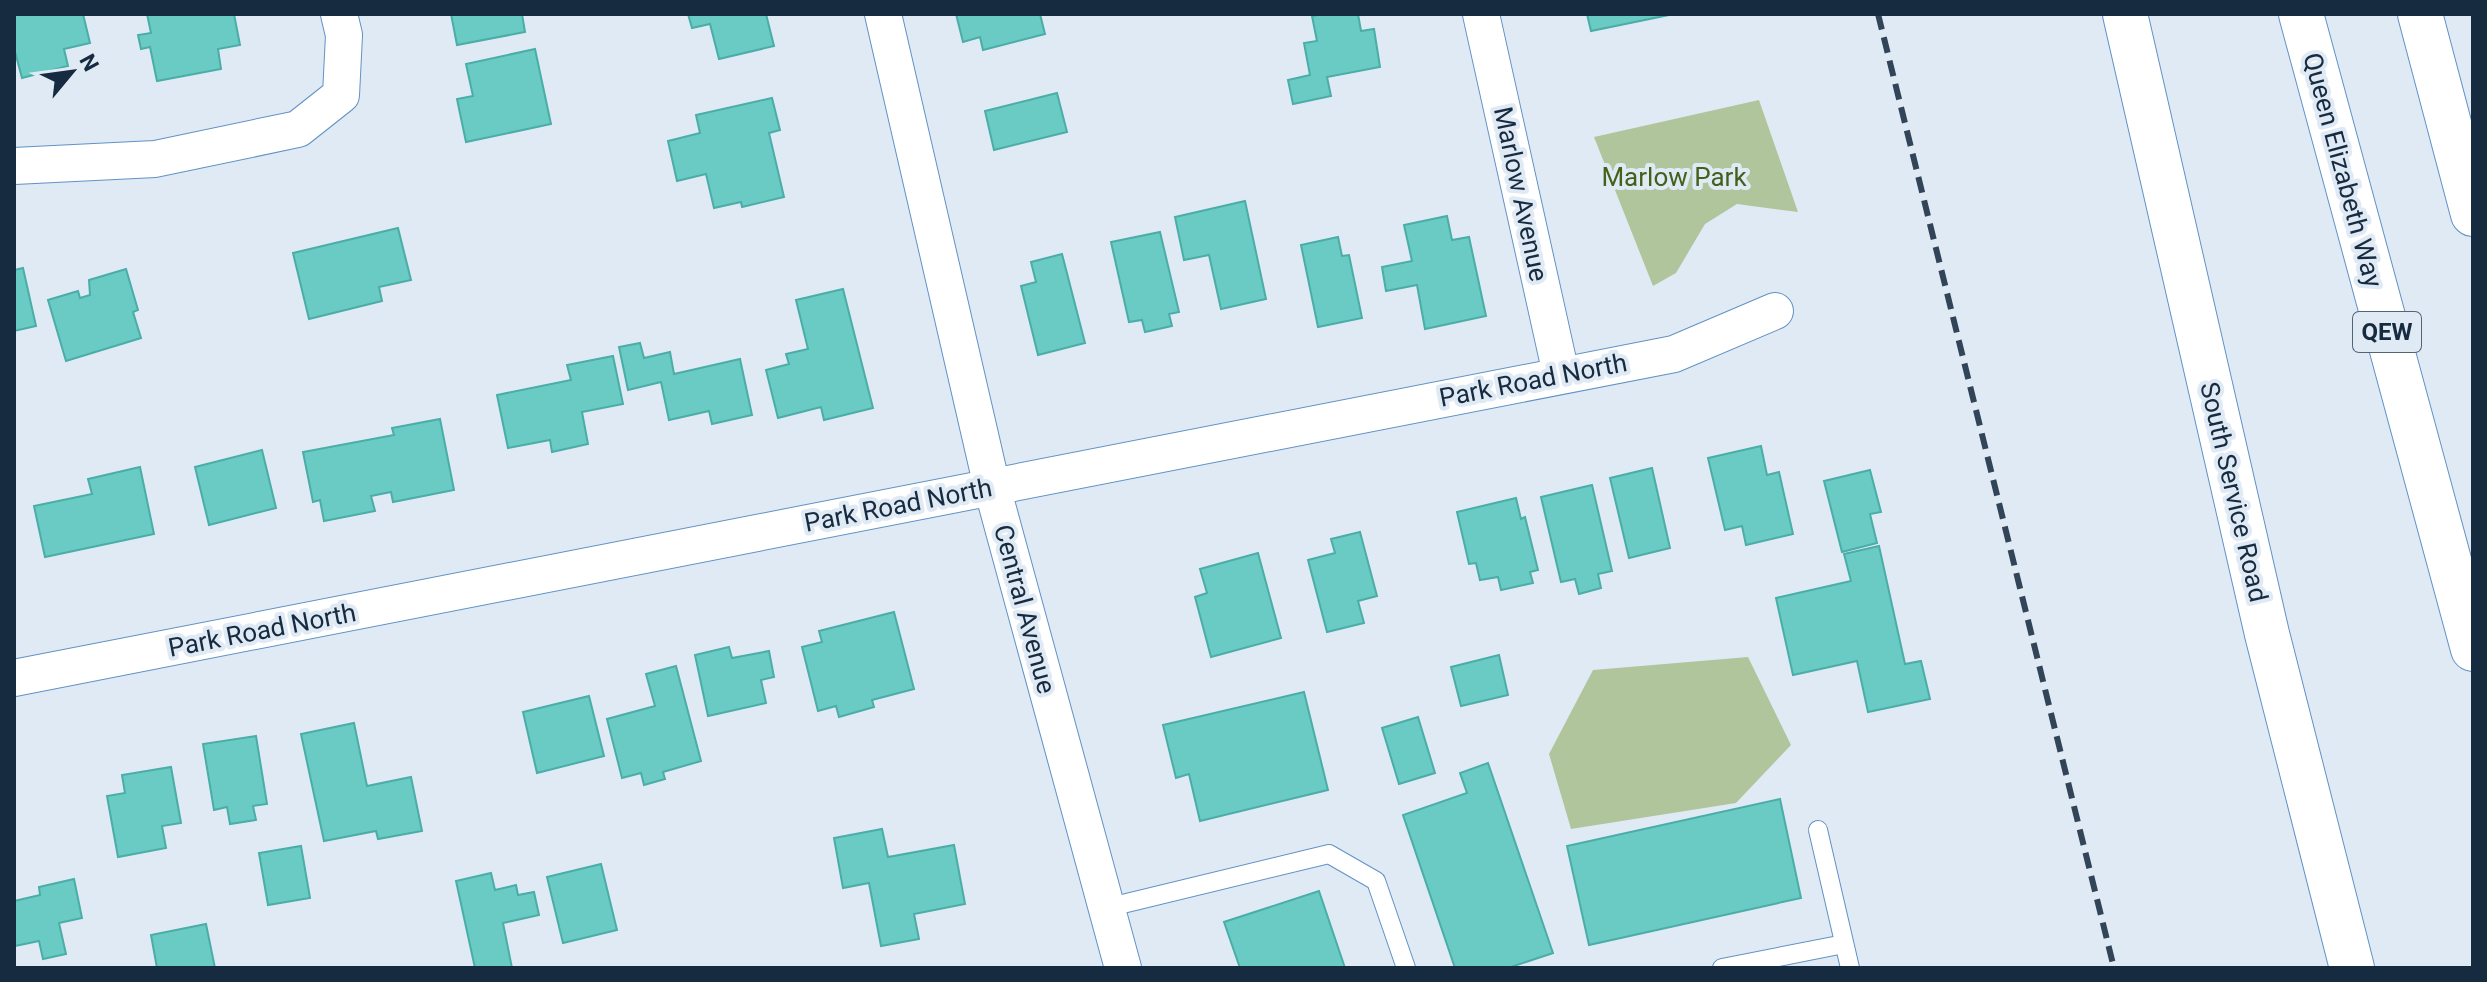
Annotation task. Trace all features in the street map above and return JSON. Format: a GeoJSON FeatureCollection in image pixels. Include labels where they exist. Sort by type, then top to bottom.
{"type":"FeatureCollection","features":[{"type":"Feature","properties":{"kind":"main road","name":"South Service Road"},"geometry":{"type":"LineString","coordinates":[[2125,14],[2267,634],[2350,965]]}},
{"type":"Feature","properties":{"kind":"main road","name":"Queen Elizabeth Way"},"geometry":{"type":"LineString","coordinates":[[2301,14],[2473,649]]}},
{"type":"Feature","properties":{"kind":"main road"},"geometry":{"type":"LineString","coordinates":[[2420,14],[2473,214]]}},
{"type":"Feature","properties":{"kind":"street"},"geometry":{"type":"LineString","coordinates":[[14,166],[155,159],[298,129],[341,95],[344,35],[339,14]]}},
{"type":"Feature","properties":{"kind":"street","name":"Central Avenue"},"geometry":{"type":"LineString","coordinates":[[883,14],[992,487],[1123,968]]}},
{"type":"Feature","properties":{"kind":"street","name":"Marlow Avenue"},"geometry":{"type":"LineString","coordinates":[[1481,14],[1561,374]]}},
{"type":"Feature","properties":{"kind":"street","name":"Park Road North"},"geometry":{"type":"LineString","coordinates":[[14,678],[1674,354],[1775,311]]}},
{"type":"Feature","properties":{"kind":"lane"},"geometry":{"type":"LineString","coordinates":[[1818,830],[1850,968]]}},
{"type":"Feature","properties":{"kind":"lane"},"geometry":{"type":"LineString","coordinates":[[1106,908],[1329,854],[1376,881],[1406,968]]}},
{"type":"Feature","properties":{"kind":"lane"},"geometry":{"type":"LineString","coordinates":[[1722,968],[1844,944]]}},
{"type":"Feature","properties":{"kind":"green space","name":"Marlow Park"},"geometry":{"type":"Polygon","coordinates":[[[1759,100],[1798,212],[1737,204],[1705,224],[1676,273],[1653,286],[1594,137],[1759,100]]]}},
{"type":"Feature","properties":{"kind":"green space"},"geometry":{"type":"Polygon","coordinates":[[[1748,657],[1791,745],[1736,803],[1571,829],[1549,754],[1593,670],[1748,657]]]}},
{"type":"Feature","properties":{"kind":"building"},"geometry":{"type":"Polygon","coordinates":[[[14,14],[83,14],[90,43],[64,49],[68,66],[22,78],[14,48],[14,14]]]}},
{"type":"Feature","properties":{"kind":"building"},"geometry":{"type":"Polygon","coordinates":[[[147,14],[234,14],[240,45],[218,49],[221,69],[157,81],[150,47],[141,49],[138,35],[151,33],[147,14]]]}},
{"type":"Feature","properties":{"kind":"building"},"geometry":{"type":"Polygon","coordinates":[[[451,14],[522,14],[525,32],[457,45],[451,14]]]}},
{"type":"Feature","properties":{"kind":"building"},"geometry":{"type":"Polygon","coordinates":[[[688,14],[766,14],[774,46],[719,59],[710,24],[692,28],[688,14]]]}},
{"type":"Feature","properties":{"kind":"building"},"geometry":{"type":"Polygon","coordinates":[[[956,14],[1040,14],[1045,34],[983,50],[980,37],[963,42],[956,14]]]}},
{"type":"Feature","properties":{"kind":"building"},"geometry":{"type":"Polygon","coordinates":[[[1358,14],[1361,31],[1374,29],[1380,67],[1327,77],[1331,96],[1293,104],[1288,80],[1310,75],[1304,43],[1317,41],[1312,16],[1358,14]]]}},
{"type":"Feature","properties":{"kind":"building"},"geometry":{"type":"Polygon","coordinates":[[[1587,14],[1674,14],[1591,31],[1587,14]]]}},
{"type":"Feature","properties":{"kind":"building"},"geometry":{"type":"Polygon","coordinates":[[[535,49],[551,124],[466,142],[457,99],[473,96],[466,64],[535,49]]]}},
{"type":"Feature","properties":{"kind":"building"},"geometry":{"type":"Polygon","coordinates":[[[1057,93],[1067,132],[994,150],[985,111],[1057,93]]]}},
{"type":"Feature","properties":{"kind":"building"},"geometry":{"type":"Polygon","coordinates":[[[772,98],[780,130],[769,133],[784,197],[742,207],[741,202],[714,208],[706,174],[677,181],[668,141],[700,133],[696,115],[772,98]]]}},
{"type":"Feature","properties":{"kind":"building"},"geometry":{"type":"Polygon","coordinates":[[[1245,201],[1266,299],[1221,309],[1209,255],[1184,260],[1175,217],[1245,201]]]}},
{"type":"Feature","properties":{"kind":"building"},"geometry":{"type":"Polygon","coordinates":[[[1447,216],[1452,240],[1469,237],[1486,316],[1425,329],[1417,285],[1386,291],[1382,267],[1412,261],[1404,225],[1447,216]]]}},
{"type":"Feature","properties":{"kind":"building"},"geometry":{"type":"Polygon","coordinates":[[[398,228],[411,280],[379,287],[382,301],[309,319],[293,253],[398,228]]]}},
{"type":"Feature","properties":{"kind":"building"},"geometry":{"type":"Polygon","coordinates":[[[1160,232],[1179,312],[1169,314],[1172,326],[1145,332],[1142,320],[1129,322],[1111,242],[1160,232]]]}},
{"type":"Feature","properties":{"kind":"building"},"geometry":{"type":"Polygon","coordinates":[[[1338,237],[1342,256],[1349,255],[1362,318],[1318,327],[1301,245],[1338,237]]]}},
{"type":"Feature","properties":{"kind":"building"},"geometry":{"type":"Polygon","coordinates":[[[1062,254],[1085,343],[1038,355],[1021,286],[1036,282],[1031,262],[1062,254]]]}},
{"type":"Feature","properties":{"kind":"building"},"geometry":{"type":"Polygon","coordinates":[[[23,268],[36,326],[14,331],[14,270],[23,268]]]}},
{"type":"Feature","properties":{"kind":"building"},"geometry":{"type":"Polygon","coordinates":[[[126,269],[138,310],[133,312],[141,338],[66,361],[48,300],[78,291],[80,298],[90,295],[89,280],[126,269]]]}},
{"type":"Feature","properties":{"kind":"building"},"geometry":{"type":"Polygon","coordinates":[[[843,289],[873,408],[824,420],[821,407],[778,418],[766,370],[789,364],[786,354],[808,349],[796,300],[843,289]]]}},
{"type":"Feature","properties":{"kind":"building"},"geometry":{"type":"Polygon","coordinates":[[[640,343],[644,358],[670,352],[674,374],[740,359],[752,415],[712,424],[709,411],[669,420],[661,382],[628,390],[619,347],[640,343]]]}},
{"type":"Feature","properties":{"kind":"building"},"geometry":{"type":"Polygon","coordinates":[[[613,356],[623,404],[582,412],[588,444],[552,452],[550,440],[508,448],[497,395],[571,380],[567,365],[613,356]]]}},
{"type":"Feature","properties":{"kind":"building"},"geometry":{"type":"Polygon","coordinates":[[[440,419],[454,490],[393,502],[391,492],[371,496],[375,511],[324,521],[320,500],[313,502],[303,452],[394,435],[392,428],[440,419]]]}},
{"type":"Feature","properties":{"kind":"building"},"geometry":{"type":"Polygon","coordinates":[[[1761,446],[1767,475],[1779,472],[1793,534],[1746,545],[1742,526],[1725,530],[1708,458],[1761,446]]]}},
{"type":"Feature","properties":{"kind":"building"},"geometry":{"type":"Polygon","coordinates":[[[262,450],[276,508],[209,525],[195,467],[262,450]]]}},
{"type":"Feature","properties":{"kind":"building"},"geometry":{"type":"Polygon","coordinates":[[[140,467],[154,534],[45,557],[34,506],[92,494],[88,479],[140,467]]]}},
{"type":"Feature","properties":{"kind":"building"},"geometry":{"type":"Polygon","coordinates":[[[1652,468],[1670,548],[1629,558],[1610,478],[1652,468]]]}},
{"type":"Feature","properties":{"kind":"building"},"geometry":{"type":"Polygon","coordinates":[[[1870,470],[1881,512],[1870,514],[1877,543],[1842,552],[1824,481],[1870,470]]]}},
{"type":"Feature","properties":{"kind":"building"},"geometry":{"type":"Polygon","coordinates":[[[1592,485],[1612,571],[1598,574],[1601,588],[1579,594],[1575,579],[1561,582],[1541,497],[1592,485]]]}},
{"type":"Feature","properties":{"kind":"building"},"geometry":{"type":"Polygon","coordinates":[[[1516,498],[1521,519],[1525,517],[1538,570],[1530,572],[1533,583],[1501,590],[1498,577],[1480,580],[1476,563],[1469,564],[1457,512],[1516,498]]]}},
{"type":"Feature","properties":{"kind":"building"},"geometry":{"type":"Polygon","coordinates":[[[1360,532],[1377,596],[1358,601],[1364,623],[1327,632],[1308,560],[1335,553],[1331,539],[1360,532]]]}},
{"type":"Feature","properties":{"kind":"building"},"geometry":{"type":"Polygon","coordinates":[[[1879,546],[1905,664],[1921,661],[1930,699],[1868,712],[1857,661],[1793,675],[1776,598],[1851,581],[1844,554],[1879,546]]]}},
{"type":"Feature","properties":{"kind":"building"},"geometry":{"type":"Polygon","coordinates":[[[1258,553],[1281,638],[1211,657],[1195,597],[1207,593],[1200,569],[1258,553]]]}},
{"type":"Feature","properties":{"kind":"building"},"geometry":{"type":"Polygon","coordinates":[[[894,612],[914,689],[872,700],[874,707],[839,717],[836,706],[818,711],[802,647],[822,642],[819,631],[894,612]]]}},
{"type":"Feature","properties":{"kind":"building"},"geometry":{"type":"Polygon","coordinates":[[[729,647],[732,658],[769,651],[774,677],[761,680],[766,703],[708,716],[695,655],[729,647]]]}},
{"type":"Feature","properties":{"kind":"building"},"geometry":{"type":"Polygon","coordinates":[[[1499,655],[1508,695],[1461,706],[1451,667],[1499,655]]]}},
{"type":"Feature","properties":{"kind":"building"},"geometry":{"type":"Polygon","coordinates":[[[676,666],[701,761],[663,772],[665,779],[644,785],[641,773],[622,778],[607,719],[655,706],[646,674],[676,666]]]}},
{"type":"Feature","properties":{"kind":"building"},"geometry":{"type":"Polygon","coordinates":[[[1304,692],[1328,790],[1200,821],[1189,774],[1176,778],[1163,725],[1304,692]]]}},
{"type":"Feature","properties":{"kind":"building"},"geometry":{"type":"Polygon","coordinates":[[[589,696],[604,756],[537,773],[523,712],[589,696]]]}},
{"type":"Feature","properties":{"kind":"building"},"geometry":{"type":"Polygon","coordinates":[[[1418,717],[1435,773],[1399,784],[1382,728],[1418,717]]]}},
{"type":"Feature","properties":{"kind":"building"},"geometry":{"type":"Polygon","coordinates":[[[354,723],[367,786],[411,777],[422,831],[378,839],[376,831],[324,841],[301,734],[354,723]]]}},
{"type":"Feature","properties":{"kind":"building"},"geometry":{"type":"Polygon","coordinates":[[[256,736],[267,804],[253,806],[256,820],[230,824],[227,807],[214,810],[203,744],[256,736]]]}},
{"type":"Feature","properties":{"kind":"building"},"geometry":{"type":"Polygon","coordinates":[[[1488,763],[1553,953],[1508,968],[1455,968],[1403,815],[1467,793],[1460,773],[1488,763]]]}},
{"type":"Feature","properties":{"kind":"building"},"geometry":{"type":"Polygon","coordinates":[[[171,767],[181,823],[162,826],[166,848],[118,857],[107,796],[125,793],[122,775],[171,767]]]}},
{"type":"Feature","properties":{"kind":"building"},"geometry":{"type":"Polygon","coordinates":[[[1780,799],[1801,898],[1589,945],[1567,846],[1780,799]]]}},
{"type":"Feature","properties":{"kind":"building"},"geometry":{"type":"Polygon","coordinates":[[[882,829],[888,857],[954,845],[965,904],[914,914],[919,939],[881,946],[869,883],[843,888],[834,838],[882,829]]]}},
{"type":"Feature","properties":{"kind":"building"},"geometry":{"type":"Polygon","coordinates":[[[301,846],[310,898],[268,905],[259,853],[301,846]]]}},
{"type":"Feature","properties":{"kind":"building"},"geometry":{"type":"Polygon","coordinates":[[[601,864],[617,930],[563,943],[547,877],[601,864]]]}},
{"type":"Feature","properties":{"kind":"building"},"geometry":{"type":"Polygon","coordinates":[[[491,873],[495,890],[516,885],[518,895],[534,892],[539,915],[503,923],[512,968],[475,968],[456,881],[491,873]]]}},
{"type":"Feature","properties":{"kind":"building"},"geometry":{"type":"Polygon","coordinates":[[[74,879],[82,918],[59,923],[66,954],[43,959],[39,941],[15,946],[14,901],[40,895],[39,887],[74,879]]]}},
{"type":"Feature","properties":{"kind":"building"},"geometry":{"type":"Polygon","coordinates":[[[1319,891],[1345,968],[1240,968],[1224,922],[1319,891]]]}},
{"type":"Feature","properties":{"kind":"building"},"geometry":{"type":"Polygon","coordinates":[[[206,924],[215,968],[157,968],[151,935],[206,924]]]}},
{"type":"Feature","properties":{"kind":"railway"},"geometry":{"type":"LineString","coordinates":[[1878,14],[2114,968]]}}]}
